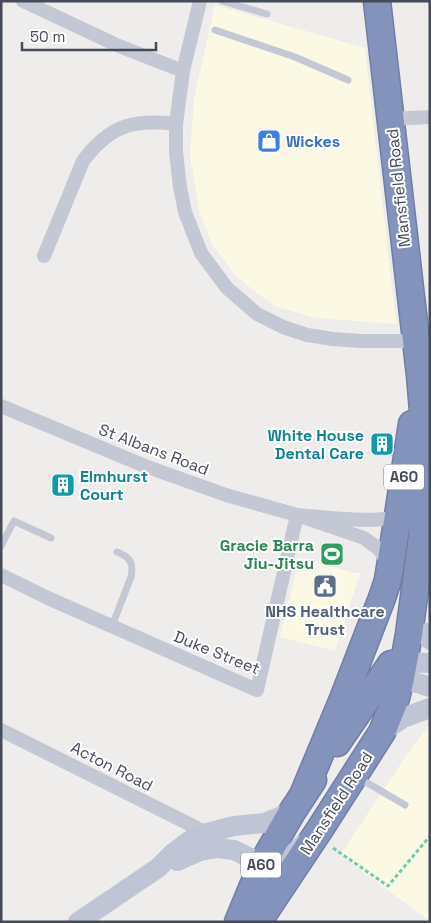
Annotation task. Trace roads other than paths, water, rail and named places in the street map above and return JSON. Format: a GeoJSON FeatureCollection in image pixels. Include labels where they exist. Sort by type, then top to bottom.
{"type":"FeatureCollection","features":[{"type":"Feature","properties":{"kind":"highway","name":"Mansfield Road"},"geometry":{"type":"LineString","coordinates":[[258,922],[382,732],[396,698],[399,668],[422,537],[426,446],[420,375],[377,1]]}},
{"type":"Feature","properties":{"kind":"highway","name":"Mansfield Road"},"geometry":{"type":"LineString","coordinates":[[399,668],[382,627],[385,589],[420,375]]}},
{"type":"Feature","properties":{"kind":"highway","name":"A60"},"geometry":{"type":"LineString","coordinates":[[422,537],[426,563],[425,608],[428,637]]}},
{"type":"Feature","properties":{"kind":"highway","name":"Mansfield Road"},"geometry":{"type":"LineString","coordinates":[[238,922],[262,864],[297,803],[343,699],[385,589]]}},
{"type":"Feature","properties":{"kind":"highway","name":"Mansfield Road"},"geometry":{"type":"LineString","coordinates":[[297,803],[399,668]]}},
{"type":"Feature","properties":{"kind":"street"},"geometry":{"type":"LineString","coordinates":[[23,1],[119,46],[183,71]]}},
{"type":"Feature","properties":{"kind":"street"},"geometry":{"type":"LineString","coordinates":[[200,1],[183,71],[176,124],[176,152],[185,212],[201,253],[227,288],[257,314],[283,327],[307,335],[333,339],[416,341]]}},
{"type":"Feature","properties":{"kind":"street"},"geometry":{"type":"LineString","coordinates":[[390,119],[430,117]]}},
{"type":"Feature","properties":{"kind":"street"},"geometry":{"type":"LineString","coordinates":[[44,256],[83,161],[103,138],[118,129],[134,124],[154,121],[176,124]]}},
{"type":"Feature","properties":{"kind":"street","name":"St Albans Road"},"geometry":{"type":"LineString","coordinates":[[1,406],[145,466],[364,538],[373,543],[385,558],[385,589]]}},
{"type":"Feature","properties":{"kind":"street"},"geometry":{"type":"LineString","coordinates":[[398,516],[414,502],[417,476],[426,446]]}},
{"type":"Feature","properties":{"kind":"street","name":"St Albans Road"},"geometry":{"type":"LineString","coordinates":[[297,516],[366,520],[389,519],[398,516]]}},
{"type":"Feature","properties":{"kind":"street","name":"Duke Street"},"geometry":{"type":"LineString","coordinates":[[1,575],[50,599],[257,690],[297,516]]}},
{"type":"Feature","properties":{"kind":"street"},"geometry":{"type":"LineString","coordinates":[[399,668],[430,663]]}},
{"type":"Feature","properties":{"kind":"street"},"geometry":{"type":"LineString","coordinates":[[399,668],[430,687]]}},
{"type":"Feature","properties":{"kind":"street"},"geometry":{"type":"LineString","coordinates":[[382,732],[403,718],[430,708]]}},
{"type":"Feature","properties":{"kind":"street","name":"Acton Road"},"geometry":{"type":"LineString","coordinates":[[1,730],[206,833]]}},
{"type":"Feature","properties":{"kind":"street"},"geometry":{"type":"LineString","coordinates":[[78,922],[158,868],[189,841],[206,833],[234,826],[264,823],[297,803]]}},
{"type":"Feature","properties":{"kind":"street"},"geometry":{"type":"LineString","coordinates":[[206,833],[262,864],[286,860],[318,832]]}},
{"type":"Feature","properties":{"kind":"street"},"geometry":{"type":"LineString","coordinates":[[158,868],[200,851],[217,848],[234,850]]}},
{"type":"Feature","properties":{"kind":"lane"},"geometry":{"type":"LineString","coordinates":[[222,1],[267,14]]}},
{"type":"Feature","properties":{"kind":"lane"},"geometry":{"type":"LineString","coordinates":[[215,30],[295,57],[348,80]]}},
{"type":"Feature","properties":{"kind":"lane"},"geometry":{"type":"LineString","coordinates":[[1,546],[14,521],[51,538]]}},
{"type":"Feature","properties":{"kind":"lane"},"geometry":{"type":"LineString","coordinates":[[112,626],[132,571],[128,558],[117,552]]}},
{"type":"Feature","properties":{"kind":"lane"},"geometry":{"type":"LineString","coordinates":[[354,775],[405,805]]}},
{"type":"Feature","properties":{"kind":"place","name":"Wickes"},"geometry":{"type":"Point","coordinates":[269,141]}},
{"type":"Feature","properties":{"kind":"place","name":"White House Dental Care"},"geometry":{"type":"Point","coordinates":[382,444]}},
{"type":"Feature","properties":{"kind":"place","name":"Elmhurst Court"},"geometry":{"type":"Point","coordinates":[63,485]}},
{"type":"Feature","properties":{"kind":"place","name":"Gracie Barra Jiu-Jitsu"},"geometry":{"type":"Point","coordinates":[332,554]}},
{"type":"Feature","properties":{"kind":"place","name":"NHS Healthcare Trust"},"geometry":{"type":"Point","coordinates":[325,586]}}]}
